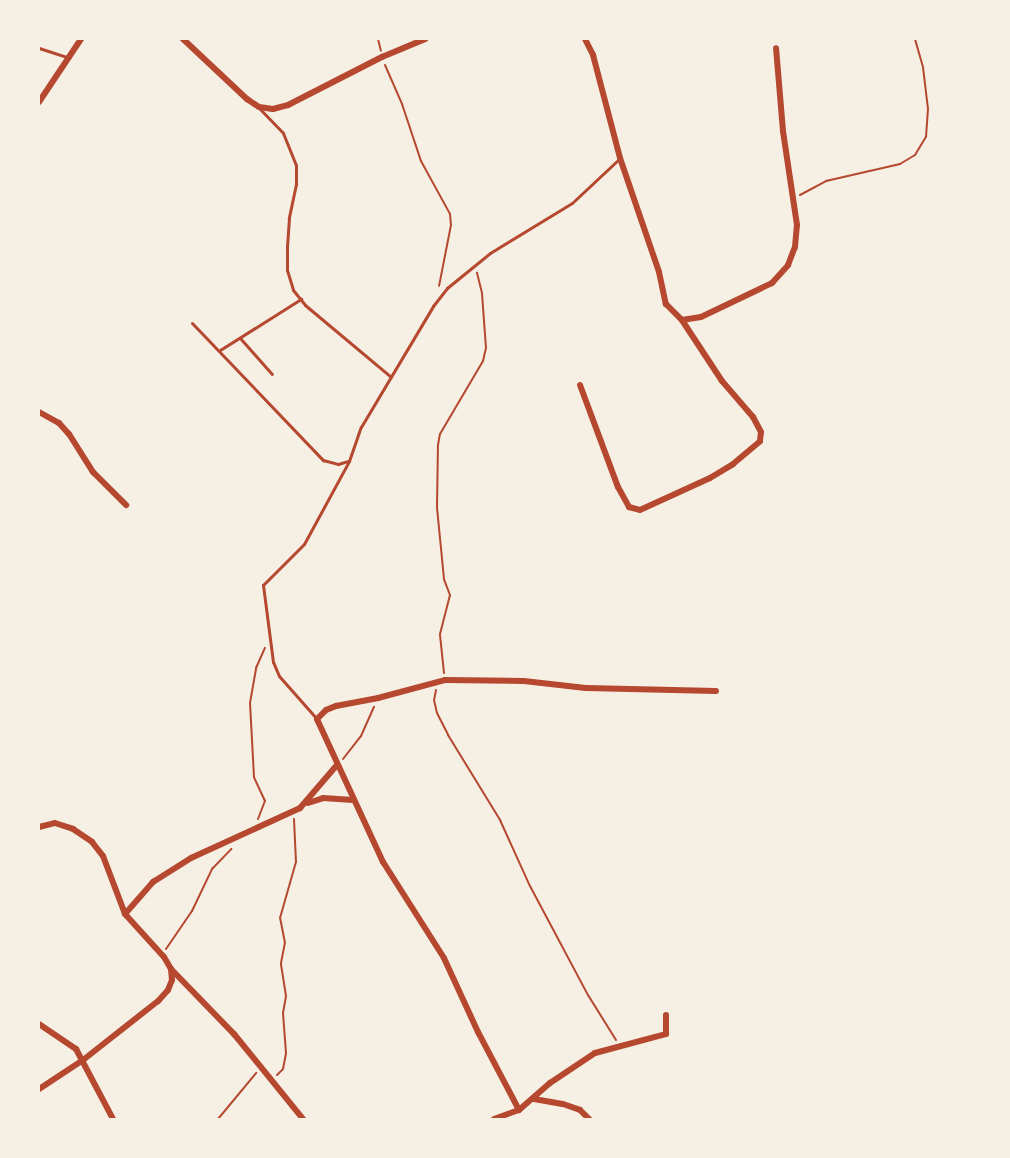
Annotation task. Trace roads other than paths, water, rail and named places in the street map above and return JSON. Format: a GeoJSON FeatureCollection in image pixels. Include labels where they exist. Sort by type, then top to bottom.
{"type":"FeatureCollection","features":[{"type":"Feature","properties":{"kind":"street"},"geometry":{"type":"LineString","coordinates":[[39,102],[81,39]]}},
{"type":"Feature","properties":{"kind":"street"},"geometry":{"type":"LineString","coordinates":[[183,39],[247,99],[259,107],[273,109],[288,105],[382,57],[425,39]]}},
{"type":"Feature","properties":{"kind":"street"},"geometry":{"type":"LineString","coordinates":[[580,385],[618,488],[629,507],[640,510],[710,478],[733,464],[760,441],[761,432],[753,417],[722,381],[682,320],[666,304],[656,264],[620,158],[593,55],[585,39]]}},
{"type":"Feature","properties":{"kind":"street"},"geometry":{"type":"LineString","coordinates":[[682,320],[701,317],[772,283],[781,276],[795,247],[796,225],[776,48]]}},
{"type":"Feature","properties":{"kind":"street"},"geometry":{"type":"LineString","coordinates":[[39,412],[59,423],[69,434],[93,472],[126,505]]}},
{"type":"Feature","properties":{"kind":"street"},"geometry":{"type":"LineString","coordinates":[[519,1110],[478,1032],[444,958],[394,882],[316,719],[326,710],[336,706],[378,698],[445,680],[524,681],[586,688],[716,691]]}},
{"type":"Feature","properties":{"kind":"street"},"geometry":{"type":"LineString","coordinates":[[302,806],[337,765]]}},
{"type":"Feature","properties":{"kind":"street"},"geometry":{"type":"LineString","coordinates":[[125,914],[153,882],[191,858],[323,798],[353,800]]}},
{"type":"Feature","properties":{"kind":"street"},"geometry":{"type":"LineString","coordinates":[[39,827],[56,823],[73,829],[92,842],[103,855],[125,914],[164,957],[171,969],[204,1000],[273,1080],[303,1119]]}},
{"type":"Feature","properties":{"kind":"street"},"geometry":{"type":"LineString","coordinates":[[39,1089],[83,1060],[158,1001],[168,990],[172,980],[171,969]]}},
{"type":"Feature","properties":{"kind":"street"},"geometry":{"type":"LineString","coordinates":[[494,1119],[519,1110],[568,1070],[595,1053],[666,1034],[666,1015]]}},
{"type":"Feature","properties":{"kind":"street"},"geometry":{"type":"LineString","coordinates":[[39,1024],[68,1042],[83,1060],[113,1119]]}},
{"type":"Feature","properties":{"kind":"street"},"geometry":{"type":"LineString","coordinates":[[534,1099],[563,1104],[580,1110],[589,1119]]}},
{"type":"Feature","properties":{"kind":"lane"},"geometry":{"type":"LineString","coordinates":[[39,48],[70,58]]}},
{"type":"Feature","properties":{"kind":"lane"},"geometry":{"type":"LineString","coordinates":[[259,107],[283,134],[296,165],[296,184],[289,218],[287,270],[293,290],[391,378]]}},
{"type":"Feature","properties":{"kind":"lane"},"geometry":{"type":"LineString","coordinates":[[316,719],[279,676],[273,662],[263,585],[304,544],[349,461],[361,427],[439,298],[475,265],[521,232],[572,203],[620,158]]}},
{"type":"Feature","properties":{"kind":"lane"},"geometry":{"type":"LineString","coordinates":[[220,350],[301,299]]}},
{"type":"Feature","properties":{"kind":"lane"},"geometry":{"type":"LineString","coordinates":[[192,323],[323,460],[338,464],[349,461]]}},
{"type":"Feature","properties":{"kind":"lane"},"geometry":{"type":"LineString","coordinates":[[240,338],[272,374]]}}]}
